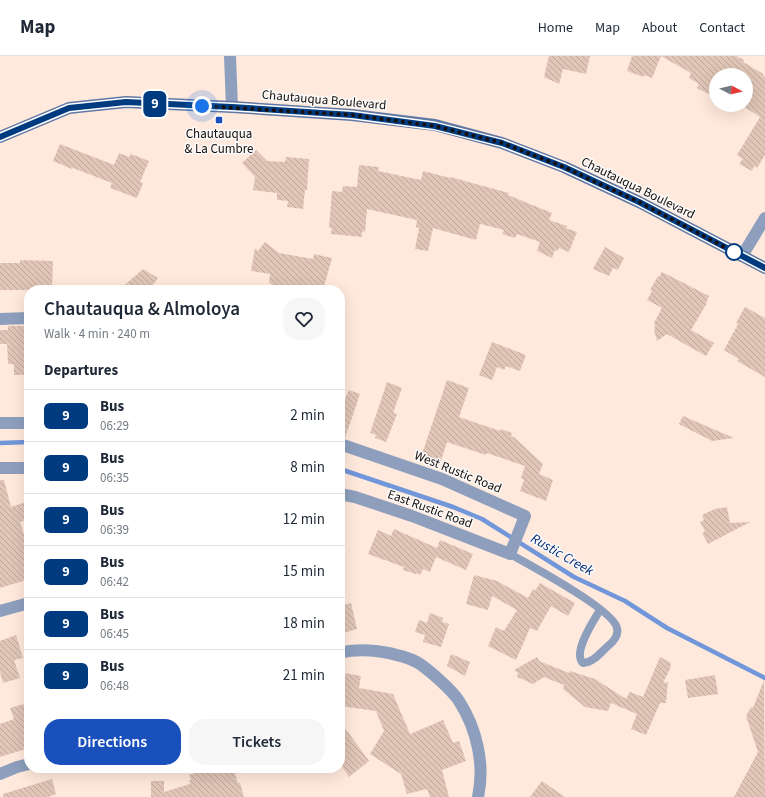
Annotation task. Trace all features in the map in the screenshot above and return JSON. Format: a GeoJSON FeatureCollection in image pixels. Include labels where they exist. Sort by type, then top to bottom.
{"type":"FeatureCollection","features":[{"type":"Feature","properties":{"kind":"street"},"geometry":{"type":"LineString","coordinates":[[230,56],[232,107]]}},
{"type":"Feature","properties":{"kind":"street","name":"Chautauqua Boulevard"},"geometry":{"type":"LineString","coordinates":[[0,137],[69,108],[126,102],[352,115],[428,124],[502,143],[564,167],[639,202],[765,268]]}},
{"type":"Feature","properties":{"kind":"street"},"geometry":{"type":"LineString","coordinates":[[742,256],[765,218]]}},
{"type":"Feature","properties":{"kind":"street"},"geometry":{"type":"LineString","coordinates":[[0,319],[24,318]]}},
{"type":"Feature","properties":{"kind":"street"},"geometry":{"type":"LineString","coordinates":[[0,423],[24,423]]}},
{"type":"Feature","properties":{"kind":"street","name":"West Rustic Road"},"geometry":{"type":"LineString","coordinates":[[345,446],[442,479],[526,516],[512,549]]}},
{"type":"Feature","properties":{"kind":"street"},"geometry":{"type":"LineString","coordinates":[[0,468],[24,468]]}},
{"type":"Feature","properties":{"kind":"street","name":"East Rustic Road"},"geometry":{"type":"LineString","coordinates":[[345,495],[512,549]]}},
{"type":"Feature","properties":{"kind":"street"},"geometry":{"type":"LineString","coordinates":[[0,612],[24,605]]}},
{"type":"Feature","properties":{"kind":"street"},"geometry":{"type":"LineString","coordinates":[[345,652],[369,650],[392,653],[419,663],[459,700],[472,727],[480,752],[480,788],[478,797]]}},
{"type":"Feature","properties":{"kind":"street"},"geometry":{"type":"LineString","coordinates":[[0,774],[24,765]]}},
{"type":"Feature","properties":{"kind":"lane"},"geometry":{"type":"LineString","coordinates":[[512,549],[600,610],[615,622],[617,634],[614,641],[594,659],[589,662],[583,662],[579,659],[583,642],[600,610]]}},
{"type":"Feature","properties":{"kind":"building"},"geometry":{"type":"Polygon","coordinates":[[[549,56],[590,56],[586,74],[563,69],[559,84],[544,77],[549,56]]]}},
{"type":"Feature","properties":{"kind":"building"},"geometry":{"type":"Polygon","coordinates":[[[632,56],[661,56],[652,78],[644,75],[643,77],[627,71],[632,56]]]}},
{"type":"Feature","properties":{"kind":"building"},"geometry":{"type":"Polygon","coordinates":[[[661,56],[736,56],[765,75],[762,75],[765,77],[765,155],[757,168],[754,166],[752,171],[739,164],[743,159],[737,155],[760,117],[752,112],[753,68],[709,68],[709,94],[697,88],[699,84],[689,78],[691,73],[661,56]]]}},
{"type":"Feature","properties":{"kind":"building"},"geometry":{"type":"Polygon","coordinates":[[[60,144],[114,165],[119,153],[129,157],[131,154],[149,161],[140,182],[143,183],[137,198],[110,188],[112,183],[53,161],[60,144]]]}},
{"type":"Feature","properties":{"kind":"building"},"geometry":{"type":"Polygon","coordinates":[[[256,150],[267,161],[285,162],[286,157],[309,159],[307,190],[305,190],[303,209],[287,207],[288,201],[277,200],[277,193],[253,190],[255,177],[242,163],[256,150]]]}},
{"type":"Feature","properties":{"kind":"building"},"geometry":{"type":"Polygon","coordinates":[[[359,165],[379,167],[378,171],[421,180],[423,171],[509,193],[508,195],[552,213],[549,220],[567,226],[566,228],[577,232],[569,252],[559,248],[558,251],[555,250],[552,258],[537,251],[540,242],[517,234],[515,238],[502,234],[504,230],[480,224],[476,240],[433,228],[428,251],[415,249],[419,228],[416,227],[417,220],[367,209],[365,232],[362,231],[362,237],[331,234],[332,228],[329,228],[332,191],[342,192],[343,186],[357,187],[359,165]]]}},
{"type":"Feature","properties":{"kind":"building"},"geometry":{"type":"Polygon","coordinates":[[[265,242],[279,253],[313,259],[314,254],[332,258],[324,285],[272,285],[269,282],[270,274],[251,271],[255,248],[258,251],[265,242]]]}},
{"type":"Feature","properties":{"kind":"building"},"geometry":{"type":"Polygon","coordinates":[[[605,247],[624,258],[618,270],[613,268],[609,276],[593,269],[605,247]]]}},
{"type":"Feature","properties":{"kind":"building"},"geometry":{"type":"Polygon","coordinates":[[[20,260],[53,261],[52,285],[24,285],[24,290],[0,290],[0,263],[20,263],[20,260]]]}},
{"type":"Feature","properties":{"kind":"building"},"geometry":{"type":"Polygon","coordinates":[[[143,269],[158,278],[153,285],[125,285],[143,269]]]}},
{"type":"Feature","properties":{"kind":"building"},"geometry":{"type":"Polygon","coordinates":[[[662,272],[709,296],[707,303],[691,330],[714,343],[706,356],[667,334],[657,341],[654,323],[662,308],[647,300],[652,291],[650,290],[662,272]]]}},
{"type":"Feature","properties":{"kind":"building"},"geometry":{"type":"Polygon","coordinates":[[[745,307],[765,318],[765,377],[737,361],[739,359],[724,350],[745,307]]]}},
{"type":"Feature","properties":{"kind":"building"},"geometry":{"type":"Polygon","coordinates":[[[8,326],[24,326],[24,375],[14,375],[14,364],[8,364],[7,344],[0,344],[0,330],[8,330],[8,326]]]}},
{"type":"Feature","properties":{"kind":"building"},"geometry":{"type":"Polygon","coordinates":[[[492,342],[526,355],[520,371],[506,366],[504,370],[497,367],[492,380],[479,375],[492,342]]]}},
{"type":"Feature","properties":{"kind":"building"},"geometry":{"type":"Polygon","coordinates":[[[447,380],[469,388],[459,417],[500,431],[501,429],[512,433],[511,436],[543,464],[539,474],[553,480],[546,501],[520,491],[524,480],[521,478],[525,466],[487,453],[486,455],[447,442],[441,461],[422,454],[447,380]]]}},
{"type":"Feature","properties":{"kind":"building"},"geometry":{"type":"Polygon","coordinates":[[[387,382],[402,388],[393,413],[397,414],[386,442],[375,438],[376,435],[370,433],[387,382]]]}},
{"type":"Feature","properties":{"kind":"building"},"geometry":{"type":"Polygon","coordinates":[[[349,390],[360,394],[345,438],[345,399],[349,390]]]}},
{"type":"Feature","properties":{"kind":"building"},"geometry":{"type":"Polygon","coordinates":[[[683,416],[734,438],[712,441],[679,424],[683,416]]]}},
{"type":"Feature","properties":{"kind":"building"},"geometry":{"type":"Polygon","coordinates":[[[0,480],[4,480],[11,507],[24,503],[24,521],[20,522],[24,535],[24,581],[0,588],[0,480]]]}},
{"type":"Feature","properties":{"kind":"building"},"geometry":{"type":"Polygon","coordinates":[[[727,507],[730,523],[750,522],[708,544],[702,533],[705,531],[700,522],[704,520],[702,515],[715,509],[727,507]]]}},
{"type":"Feature","properties":{"kind":"building"},"geometry":{"type":"Polygon","coordinates":[[[394,529],[437,548],[440,540],[473,554],[466,570],[436,557],[430,572],[423,569],[420,575],[403,570],[404,567],[368,554],[378,530],[391,536],[394,529]]]}},
{"type":"Feature","properties":{"kind":"building"},"geometry":{"type":"Polygon","coordinates":[[[474,575],[497,581],[528,598],[533,589],[535,591],[540,583],[575,603],[568,616],[551,606],[537,631],[530,628],[516,660],[488,646],[496,627],[504,631],[517,610],[492,596],[488,610],[466,604],[474,575]]]}},
{"type":"Feature","properties":{"kind":"building"},"geometry":{"type":"Polygon","coordinates":[[[351,603],[357,629],[345,633],[345,605],[351,603]]]}},
{"type":"Feature","properties":{"kind":"building"},"geometry":{"type":"Polygon","coordinates":[[[430,613],[443,618],[442,622],[449,624],[441,647],[423,642],[425,635],[415,632],[419,620],[427,623],[430,613]]]}},
{"type":"Feature","properties":{"kind":"building"},"geometry":{"type":"Polygon","coordinates":[[[16,635],[23,658],[14,660],[20,678],[3,683],[0,672],[0,641],[16,635]]]}},
{"type":"Feature","properties":{"kind":"building"},"geometry":{"type":"Polygon","coordinates":[[[451,654],[470,662],[465,676],[447,666],[451,654]]]}},
{"type":"Feature","properties":{"kind":"building"},"geometry":{"type":"Polygon","coordinates":[[[537,657],[539,661],[569,673],[570,671],[595,679],[626,699],[630,692],[643,697],[660,657],[671,663],[670,669],[663,683],[668,682],[666,703],[660,703],[646,735],[631,729],[637,714],[611,703],[608,711],[585,707],[563,689],[564,685],[544,677],[533,684],[517,677],[518,673],[514,670],[537,657]]]}},
{"type":"Feature","properties":{"kind":"building"},"geometry":{"type":"Polygon","coordinates":[[[345,673],[361,676],[359,688],[393,694],[410,734],[443,720],[453,743],[459,741],[466,761],[442,770],[449,797],[430,797],[427,789],[407,794],[401,774],[370,754],[384,731],[376,711],[345,707],[345,673]]]}},
{"type":"Feature","properties":{"kind":"building"},"geometry":{"type":"Polygon","coordinates":[[[715,675],[718,694],[688,698],[685,680],[715,675]]]}},
{"type":"Feature","properties":{"kind":"building"},"geometry":{"type":"Polygon","coordinates":[[[764,680],[765,797],[734,797],[758,752],[746,716],[751,707],[753,708],[764,680]]]}},
{"type":"Feature","properties":{"kind":"building"},"geometry":{"type":"Polygon","coordinates":[[[24,704],[24,750],[0,757],[0,724],[14,719],[10,708],[24,704]]]}},
{"type":"Feature","properties":{"kind":"building"},"geometry":{"type":"Polygon","coordinates":[[[345,728],[369,761],[349,777],[345,771],[345,728]]]}},
{"type":"Feature","properties":{"kind":"building"},"geometry":{"type":"Polygon","coordinates":[[[196,773],[235,773],[238,783],[240,783],[244,797],[151,797],[151,781],[164,781],[164,792],[190,784],[189,780],[191,780],[189,775],[196,773]]]}},
{"type":"Feature","properties":{"kind":"building"},"geometry":{"type":"Polygon","coordinates":[[[52,779],[56,794],[48,797],[3,797],[3,794],[52,779]]]}},
{"type":"Feature","properties":{"kind":"building"},"geometry":{"type":"Polygon","coordinates":[[[542,781],[565,797],[530,797],[542,781]]]}},
{"type":"Feature","properties":{"kind":"waterway","name":"Rustic Creek"},"geometry":{"type":"LineString","coordinates":[[0,443],[24,442]]}},
{"type":"Feature","properties":{"kind":"waterway","name":"Rustic Creek"},"geometry":{"type":"LineString","coordinates":[[345,471],[453,507],[482,519],[574,577],[625,601],[667,628],[765,678]]}},
{"type":"Feature","properties":{"kind":"bus line","name":"9"},"geometry":{"type":"LineString","coordinates":[[0,137],[69,108],[126,102],[352,115],[435,126],[502,143],[564,167],[639,202],[765,268]]}},
{"type":"Feature","properties":{"kind":"place","name":"Chautauqua & La Cumbre"},"geometry":{"type":"Point","coordinates":[219,120]}},
{"type":"Feature","properties":{"kind":"route"},"geometry":{"type":"LineString","coordinates":[[202,106],[352,115],[435,126],[502,143],[564,167],[639,202],[734,252]]}}]}
